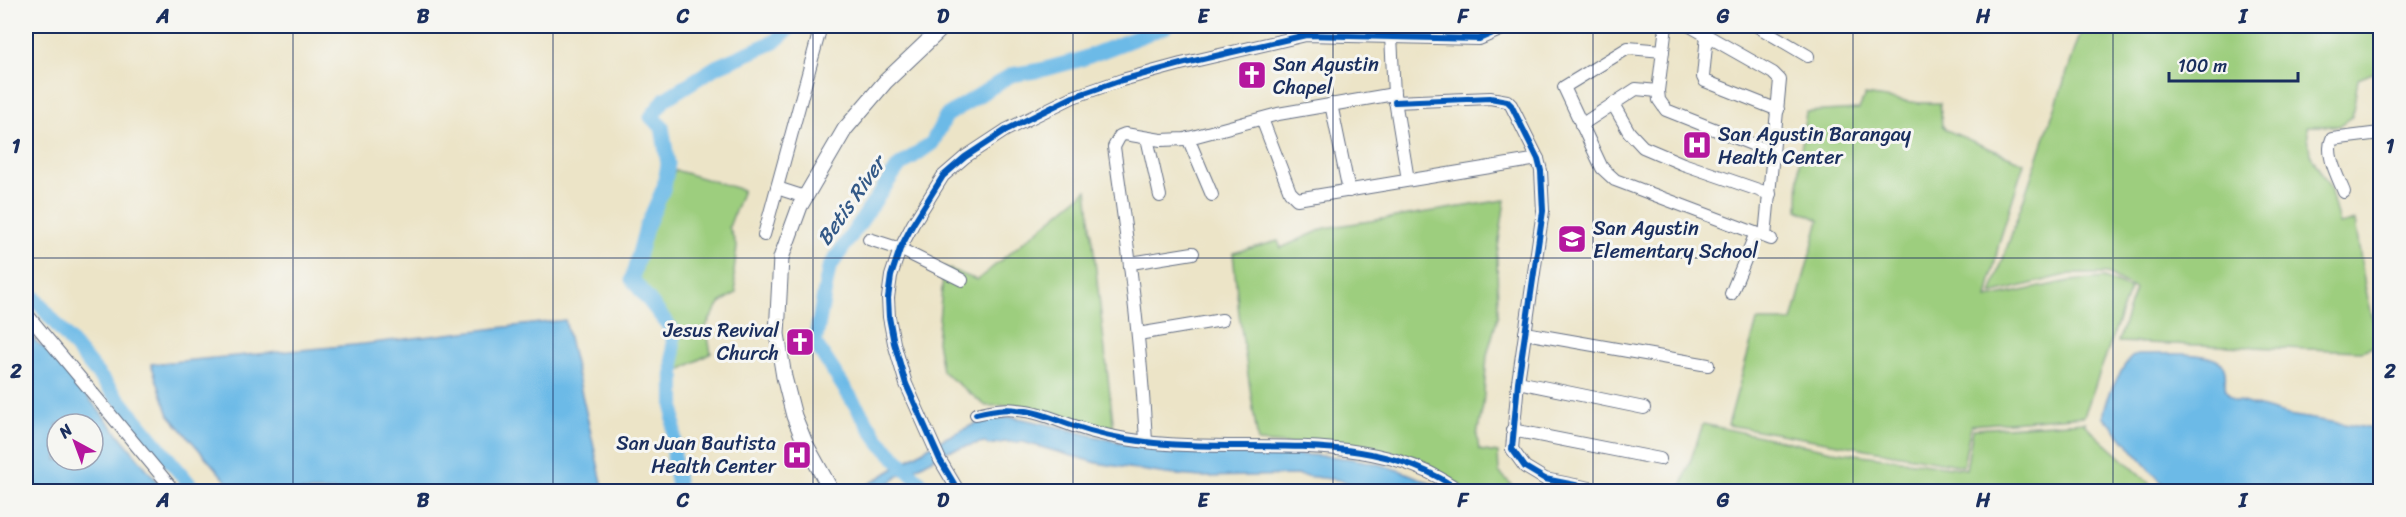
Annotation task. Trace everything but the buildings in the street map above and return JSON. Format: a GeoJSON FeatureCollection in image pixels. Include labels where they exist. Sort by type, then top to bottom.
{"type":"FeatureCollection","features":[{"type":"Feature","properties":{"kind":"main road"},"geometry":{"type":"LineString","coordinates":[[832,492],[794,416],[784,377],[777,334],[781,258],[786,240],[805,197],[845,129],[886,81],[944,26]]}},
{"type":"Feature","properties":{"kind":"street"},"geometry":{"type":"LineString","coordinates":[[764,235],[820,26]]}},
{"type":"Feature","properties":{"kind":"street"},"geometry":{"type":"LineString","coordinates":[[959,492],[940,460],[906,384],[889,317],[888,298],[891,276],[900,249],[943,176],[991,139],[1073,97],[1181,63],[1306,35],[1479,39],[1509,26]]}},
{"type":"Feature","properties":{"kind":"street"},"geometry":{"type":"LineString","coordinates":[[1666,26],[1658,91],[1662,105],[1672,114],[1774,153]]}},
{"type":"Feature","properties":{"kind":"street"},"geometry":{"type":"LineString","coordinates":[[1690,26],[1778,77],[1781,86],[1764,236],[1731,294]]}},
{"type":"Feature","properties":{"kind":"street"},"geometry":{"type":"LineString","coordinates":[[1757,26],[1808,56]]}},
{"type":"Feature","properties":{"kind":"street"},"geometry":{"type":"LineString","coordinates":[[1707,35],[1703,77],[1705,81],[1778,110]]}},
{"type":"Feature","properties":{"kind":"street"},"geometry":{"type":"LineString","coordinates":[[1391,36],[1395,98],[1408,180]]}},
{"type":"Feature","properties":{"kind":"street"},"geometry":{"type":"LineString","coordinates":[[1663,51],[1628,48],[1564,87],[1602,168],[1615,180],[1764,236]]}},
{"type":"Feature","properties":{"kind":"street"},"geometry":{"type":"LineString","coordinates":[[1581,125],[1636,89],[1658,91]]}},
{"type":"Feature","properties":{"kind":"street"},"geometry":{"type":"LineString","coordinates":[[1146,442],[1131,263],[1114,147],[1120,136],[1125,134],[1147,138],[1188,138],[1262,118],[1331,104],[1395,98],[1490,98],[1507,100],[1538,159],[1541,171],[1543,211],[1518,382],[1512,449],[1525,467],[1545,479],[1610,492]]}},
{"type":"Feature","properties":{"kind":"street"},"geometry":{"type":"LineString","coordinates":[[1331,104],[1349,191]]}},
{"type":"Feature","properties":{"kind":"street"},"geometry":{"type":"LineString","coordinates":[[1613,104],[1629,132],[1643,147],[1683,164],[1770,194]]}},
{"type":"Feature","properties":{"kind":"street"},"geometry":{"type":"LineString","coordinates":[[1262,118],[1294,197],[1298,199],[1538,159]]}},
{"type":"Feature","properties":{"kind":"street"},"geometry":{"type":"LineString","coordinates":[[2344,192],[2332,160],[2330,144],[2332,139],[2380,133]]}},
{"type":"Feature","properties":{"kind":"street"},"geometry":{"type":"LineString","coordinates":[[1147,138],[1160,196]]}},
{"type":"Feature","properties":{"kind":"street"},"geometry":{"type":"LineString","coordinates":[[1188,138],[1212,195]]}},
{"type":"Feature","properties":{"kind":"street"},"geometry":{"type":"LineString","coordinates":[[777,188],[805,197]]}},
{"type":"Feature","properties":{"kind":"street"},"geometry":{"type":"LineString","coordinates":[[868,239],[900,249],[962,280]]}},
{"type":"Feature","properties":{"kind":"street"},"geometry":{"type":"LineString","coordinates":[[1131,263],[1193,253]]}},
{"type":"Feature","properties":{"kind":"street"},"geometry":{"type":"LineString","coordinates":[[26,313],[175,492]]}},
{"type":"Feature","properties":{"kind":"street"},"geometry":{"type":"LineString","coordinates":[[1138,334],[1222,320]]}},
{"type":"Feature","properties":{"kind":"street"},"geometry":{"type":"LineString","coordinates":[[1525,333],[1708,365]]}},
{"type":"Feature","properties":{"kind":"street"},"geometry":{"type":"LineString","coordinates":[[1518,382],[1644,408]]}},
{"type":"Feature","properties":{"kind":"street"},"geometry":{"type":"LineString","coordinates":[[976,414],[998,410],[1018,410],[1046,416],[1108,436],[1146,442],[1212,447],[1279,446],[1389,457],[1413,464],[1434,474],[1461,492]]}},
{"type":"Feature","properties":{"kind":"street"},"geometry":{"type":"LineString","coordinates":[[1512,430],[1660,459]]}},
{"type":"Feature","properties":{"kind":"green space"},"geometry":{"type":"Polygon","coordinates":[[[2083,26],[2191,26],[2209,29],[2211,26],[2380,26],[2380,70],[2358,79],[2352,117],[2339,126],[2307,126],[2310,154],[2330,188],[2339,224],[2355,221],[2365,286],[2379,345],[2361,351],[2118,342],[2135,289],[2107,274],[2070,274],[1991,294],[2083,26]]]}},
{"type":"Feature","properties":{"kind":"green space"},"geometry":{"type":"Polygon","coordinates":[[[1865,95],[1919,103],[1940,103],[1942,125],[1946,130],[2024,163],[1999,243],[1987,298],[2070,281],[2104,278],[2130,289],[2084,416],[1971,425],[1963,466],[1728,425],[1757,321],[1792,321],[1819,220],[1798,210],[1799,165],[1806,112],[1859,109],[1865,95]]]}},
{"type":"Feature","properties":{"kind":"green space"},"geometry":{"type":"Polygon","coordinates":[[[675,170],[743,190],[729,227],[737,247],[734,272],[736,293],[720,303],[706,326],[711,353],[680,370],[675,330],[636,278],[649,229],[675,170]]]}},
{"type":"Feature","properties":{"kind":"green space"},"geometry":{"type":"Polygon","coordinates":[[[1087,190],[1114,431],[1018,405],[986,406],[942,371],[937,341],[944,267],[977,280],[1087,190]]]}},
{"type":"Feature","properties":{"kind":"green space"},"geometry":{"type":"Polygon","coordinates":[[[1505,200],[1497,255],[1498,316],[1487,355],[1483,406],[1477,435],[1479,450],[1498,453],[1499,472],[1518,491],[1468,491],[1418,458],[1390,452],[1258,442],[1239,314],[1233,253],[1278,241],[1281,248],[1325,228],[1505,200]]]}},
{"type":"Feature","properties":{"kind":"green space"},"geometry":{"type":"Polygon","coordinates":[[[2085,422],[2085,425],[2158,491],[1680,491],[1703,424],[1832,451],[1966,469],[1973,429],[2085,422]]]}},
{"type":"Feature","properties":{"kind":"water"},"geometry":{"type":"Polygon","coordinates":[[[565,320],[604,491],[235,491],[169,415],[151,364],[364,344],[565,320]]]}},
{"type":"Feature","properties":{"kind":"water"},"geometry":{"type":"Polygon","coordinates":[[[26,334],[54,356],[100,412],[45,412],[45,472],[105,472],[105,418],[165,491],[26,491],[26,334]]]}},
{"type":"Feature","properties":{"kind":"water"},"geometry":{"type":"Polygon","coordinates":[[[2137,354],[2184,354],[2210,358],[2219,361],[2224,367],[2225,388],[2235,400],[2288,415],[2380,430],[2380,491],[2169,491],[2104,417],[2115,382],[2126,364],[2137,354]]]}},
{"type":"Feature","properties":{"kind":"water"},"geometry":{"type":"Polygon","coordinates":[[[1011,417],[1163,450],[1341,457],[1410,474],[1444,491],[1369,491],[1339,480],[1297,475],[1201,477],[1166,474],[1097,463],[1023,442],[988,445],[985,442],[944,452],[900,475],[879,491],[856,492],[935,443],[981,421],[1011,417]]]}},
{"type":"Feature","properties":{"kind":"waterway"},"geometry":{"type":"LineString","coordinates":[[679,492],[674,463],[673,331],[632,279],[646,228],[664,187],[668,164],[662,127],[651,117],[665,99],[716,67],[774,42],[792,26]]}},
{"type":"Feature","properties":{"kind":"waterway","name":"Betis River"},"geometry":{"type":"LineString","coordinates":[[929,492],[879,441],[815,343],[829,268],[898,167],[932,143],[946,116],[1011,75],[1079,60],[1167,26]]}},
{"type":"Feature","properties":{"kind":"waterway"},"geometry":{"type":"LineString","coordinates":[[26,288],[196,492]]}},
{"type":"Feature","properties":{"kind":"cycle path"},"geometry":{"type":"LineString","coordinates":[[959,492],[940,460],[906,384],[894,343],[888,298],[891,276],[900,249],[913,224],[943,176],[965,157],[1006,130],[1073,97],[1122,80],[1181,64],[1306,35],[1479,39],[1509,26]]}},
{"type":"Feature","properties":{"kind":"cycle path"},"geometry":{"type":"LineString","coordinates":[[1395,102],[1490,98],[1507,101],[1511,105],[1538,159],[1541,171],[1543,211],[1518,382],[1512,449],[1525,467],[1545,479],[1610,492]]}},
{"type":"Feature","properties":{"kind":"cycle path"},"geometry":{"type":"LineString","coordinates":[[976,414],[1012,409],[1039,414],[1100,434],[1146,442],[1185,445],[1309,447],[1350,451],[1390,458],[1427,471],[1461,492]]}},
{"type":"Feature","properties":{"kind":"place","name":"San Agustin Chapel"},"geometry":{"type":"Point","coordinates":[1252,75]}},
{"type":"Feature","properties":{"kind":"place","name":"San Agustin Barangay Health Center"},"geometry":{"type":"Point","coordinates":[1697,145]}},
{"type":"Feature","properties":{"kind":"place","name":"San Agustin Elementary School"},"geometry":{"type":"Point","coordinates":[1572,239]}},
{"type":"Feature","properties":{"kind":"place","name":"Jesus Revival Church"},"geometry":{"type":"Point","coordinates":[800,342]}},
{"type":"Feature","properties":{"kind":"place","name":"San Juan Bautista Health Center"},"geometry":{"type":"Point","coordinates":[797,455]}}]}
